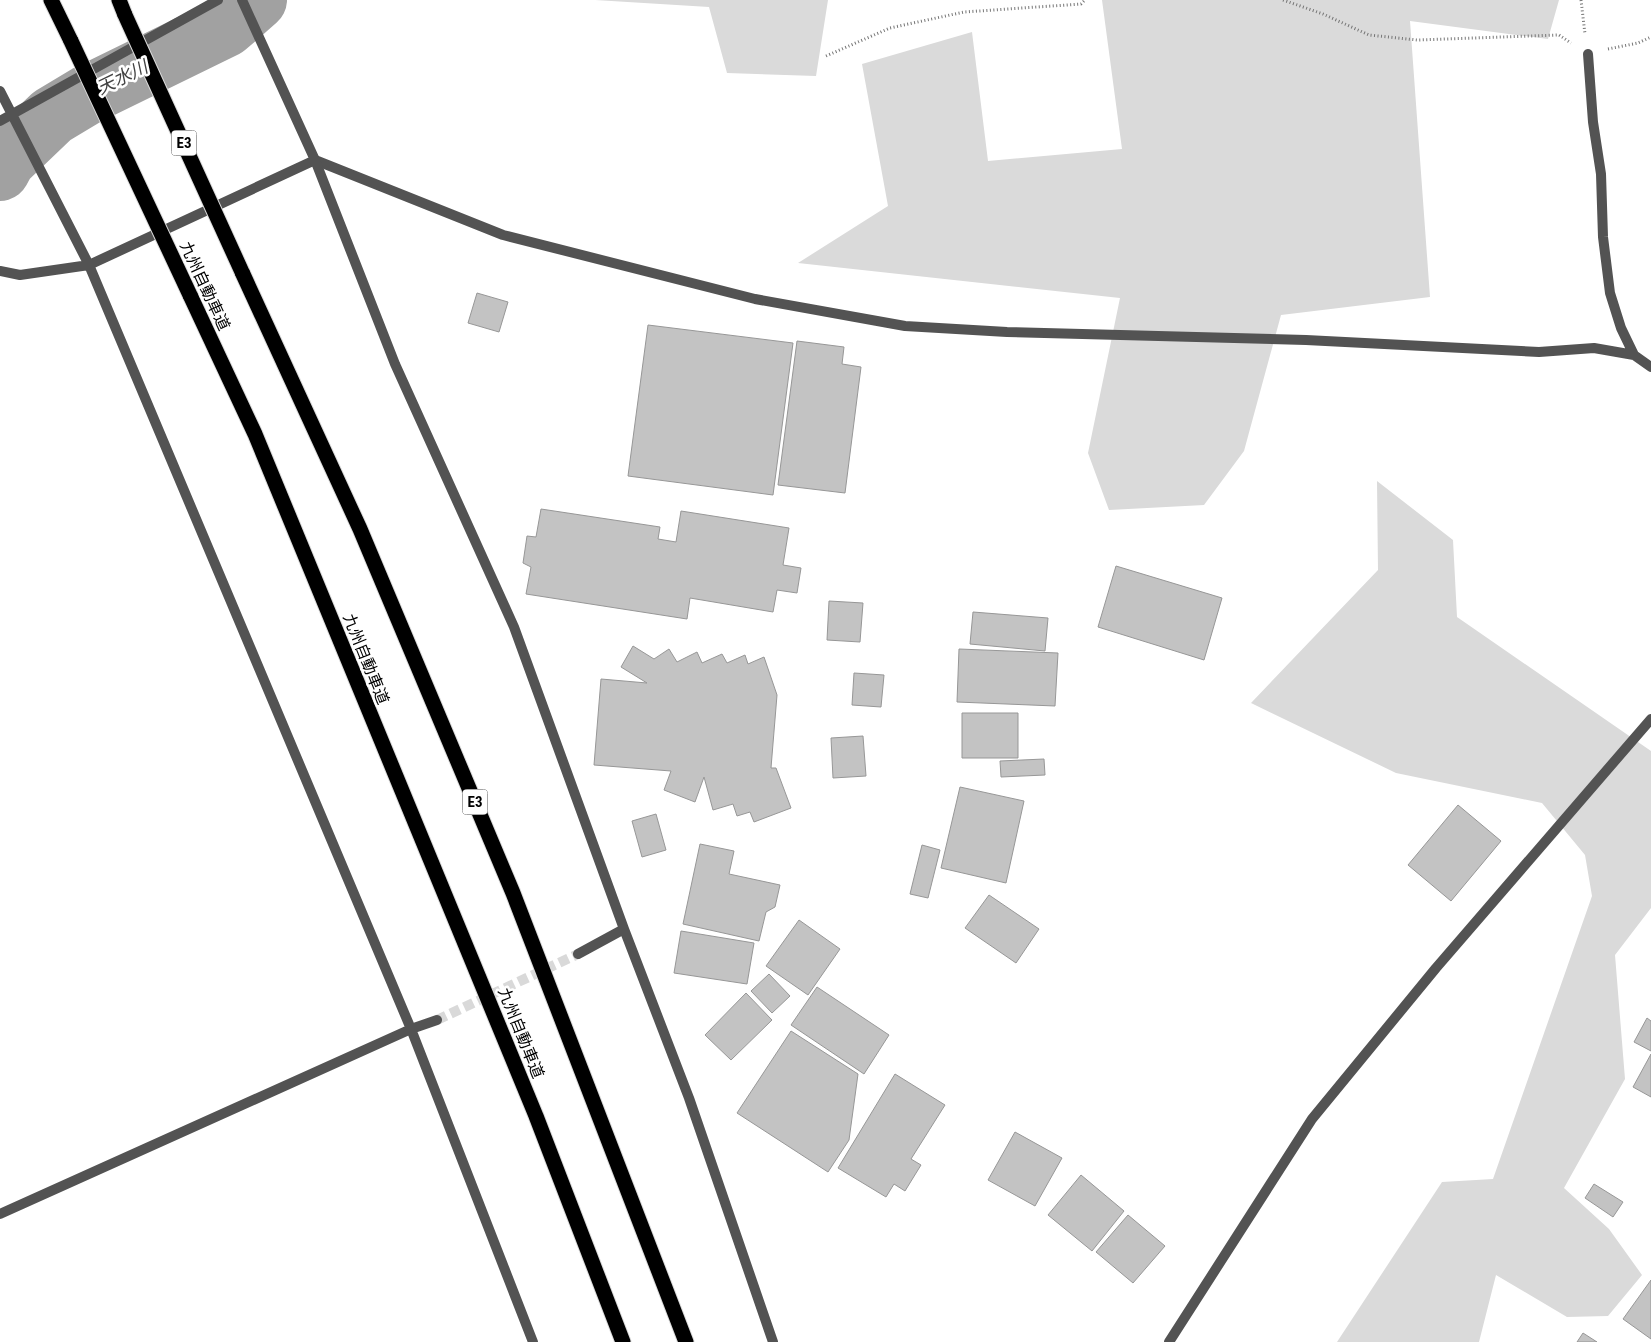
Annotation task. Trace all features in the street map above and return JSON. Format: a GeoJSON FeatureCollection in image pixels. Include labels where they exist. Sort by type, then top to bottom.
{"type":"FeatureCollection","features":[{"type":"Feature","properties":{"kind":"highway","name":"九州自動車道"},"geometry":{"type":"LineString","coordinates":[[51,0],[254,434],[536,1116],[623,1342]]}},
{"type":"Feature","properties":{"kind":"highway","name":"E3"},"geometry":{"type":"LineString","coordinates":[[118,0],[360,529],[513,893],[686,1342]]}},
{"type":"Feature","properties":{"kind":"street"},"geometry":{"type":"LineString","coordinates":[[0,121],[218,0]]}},
{"type":"Feature","properties":{"kind":"street"},"geometry":{"type":"LineString","coordinates":[[242,0],[315,160],[394,364],[514,626],[624,929],[689,1098],[773,1342]]}},
{"type":"Feature","properties":{"kind":"street"},"geometry":{"type":"LineString","coordinates":[[1588,54],[1593,122],[1601,174],[1603,238],[1610,293],[1621,328],[1634,355]]}},
{"type":"Feature","properties":{"kind":"street"},"geometry":{"type":"LineString","coordinates":[[0,91],[89,265],[411,1029],[533,1342]]}},
{"type":"Feature","properties":{"kind":"street"},"geometry":{"type":"LineString","coordinates":[[0,271],[20,275],[89,265],[315,160],[503,235],[755,299],[905,326],[1006,332],[1306,340],[1539,352],[1594,348],[1634,355],[1651,367]]}},
{"type":"Feature","properties":{"kind":"street"},"geometry":{"type":"LineString","coordinates":[[1169,1342],[1312,1118],[1436,968],[1651,719]]}},
{"type":"Feature","properties":{"kind":"street"},"geometry":{"type":"LineString","coordinates":[[578,954],[624,929]]}},
{"type":"Feature","properties":{"kind":"street"},"geometry":{"type":"LineString","coordinates":[[0,1214],[411,1029],[437,1020]]}},
{"type":"Feature","properties":{"kind":"path"},"geometry":{"type":"LineString","coordinates":[[826,56],[890,28],[964,12],[1081,4],[1085,0]]}},
{"type":"Feature","properties":{"kind":"path"},"geometry":{"type":"LineString","coordinates":[[1283,0],[1323,14],[1369,35],[1417,40],[1559,35],[1588,54],[1638,43],[1651,37]]}},
{"type":"Feature","properties":{"kind":"path"},"geometry":{"type":"LineString","coordinates":[[1581,0],[1588,54]]}},
{"type":"Feature","properties":{"kind":"shaded area"},"geometry":{"type":"Polygon","coordinates":[[[595,0],[828,0],[816,76],[727,73],[709,7],[595,0]]]}},
{"type":"Feature","properties":{"kind":"shaded area"},"geometry":{"type":"Polygon","coordinates":[[[1102,0],[1559,0],[1548,39],[1410,21],[1430,297],[1281,315],[1244,451],[1204,505],[1109,510],[1088,453],[1120,298],[798,263],[888,206],[862,64],[972,32],[988,161],[1122,149],[1102,0]]]}},
{"type":"Feature","properties":{"kind":"shaded area"},"geometry":{"type":"Polygon","coordinates":[[[1377,481],[1453,540],[1457,617],[1651,751],[1651,908],[1615,955],[1625,1079],[1564,1188],[1609,1229],[1642,1275],[1608,1316],[1567,1317],[1496,1275],[1479,1342],[1337,1342],[1442,1182],[1493,1179],[1592,896],[1585,855],[1542,803],[1396,773],[1251,703],[1378,570],[1377,481]]]}},
{"type":"Feature","properties":{"kind":"building"},"geometry":{"type":"Polygon","coordinates":[[[477,293],[508,302],[499,332],[468,323],[477,293]]]}},
{"type":"Feature","properties":{"kind":"building"},"geometry":{"type":"Polygon","coordinates":[[[648,325],[793,343],[773,495],[628,476],[648,325]]]}},
{"type":"Feature","properties":{"kind":"building"},"geometry":{"type":"Polygon","coordinates":[[[797,341],[844,347],[842,364],[861,367],[845,493],[778,485],[797,341]]]}},
{"type":"Feature","properties":{"kind":"building"},"geometry":{"type":"Polygon","coordinates":[[[541,509],[660,527],[658,539],[676,542],[681,511],[789,528],[783,565],[801,568],[797,593],[777,590],[773,612],[690,598],[687,619],[526,594],[531,567],[523,563],[527,536],[536,537],[541,509]]]}},
{"type":"Feature","properties":{"kind":"building"},"geometry":{"type":"Polygon","coordinates":[[[1116,566],[1222,598],[1204,660],[1098,627],[1116,566]]]}},
{"type":"Feature","properties":{"kind":"building"},"geometry":{"type":"Polygon","coordinates":[[[829,601],[863,603],[860,642],[827,640],[829,601]]]}},
{"type":"Feature","properties":{"kind":"building"},"geometry":{"type":"Polygon","coordinates":[[[973,612],[1048,618],[1045,651],[970,644],[973,612]]]}},
{"type":"Feature","properties":{"kind":"building"},"geometry":{"type":"Polygon","coordinates":[[[633,646],[654,659],[669,649],[677,662],[697,652],[702,663],[722,654],[727,663],[745,655],[748,664],[764,657],[777,695],[771,768],[776,768],[791,808],[754,822],[750,812],[737,816],[733,804],[713,810],[704,777],[695,802],[664,790],[671,771],[594,765],[601,679],[647,683],[621,667],[633,646]]]}},
{"type":"Feature","properties":{"kind":"building"},"geometry":{"type":"Polygon","coordinates":[[[959,649],[1058,653],[1055,706],[957,702],[959,649]]]}},
{"type":"Feature","properties":{"kind":"building"},"geometry":{"type":"Polygon","coordinates":[[[854,673],[884,675],[881,707],[852,705],[854,673]]]}},
{"type":"Feature","properties":{"kind":"building"},"geometry":{"type":"Polygon","coordinates":[[[962,713],[1018,713],[1018,758],[962,758],[962,713]]]}},
{"type":"Feature","properties":{"kind":"building"},"geometry":{"type":"Polygon","coordinates":[[[863,736],[866,776],[833,778],[831,738],[863,736]]]}},
{"type":"Feature","properties":{"kind":"building"},"geometry":{"type":"Polygon","coordinates":[[[1044,759],[1045,775],[1001,777],[1000,761],[1044,759]]]}},
{"type":"Feature","properties":{"kind":"building"},"geometry":{"type":"Polygon","coordinates":[[[960,787],[1024,801],[1006,883],[941,868],[960,787]]]}},
{"type":"Feature","properties":{"kind":"building"},"geometry":{"type":"Polygon","coordinates":[[[1458,805],[1501,841],[1451,901],[1408,865],[1458,805]]]}},
{"type":"Feature","properties":{"kind":"building"},"geometry":{"type":"Polygon","coordinates":[[[656,814],[666,850],[642,857],[632,821],[656,814]]]}},
{"type":"Feature","properties":{"kind":"building"},"geometry":{"type":"Polygon","coordinates":[[[700,844],[734,851],[729,874],[780,885],[775,907],[766,912],[759,941],[683,924],[700,844]]]}},
{"type":"Feature","properties":{"kind":"building"},"geometry":{"type":"Polygon","coordinates":[[[922,845],[940,850],[928,898],[910,894],[922,845]]]}},
{"type":"Feature","properties":{"kind":"building"},"geometry":{"type":"Polygon","coordinates":[[[989,895],[1039,929],[1016,963],[965,928],[989,895]]]}},
{"type":"Feature","properties":{"kind":"building"},"geometry":{"type":"Polygon","coordinates":[[[799,920],[840,949],[808,995],[766,966],[799,920]]]}},
{"type":"Feature","properties":{"kind":"building"},"geometry":{"type":"Polygon","coordinates":[[[681,931],[754,943],[747,984],[674,973],[681,931]]]}},
{"type":"Feature","properties":{"kind":"building"},"geometry":{"type":"Polygon","coordinates":[[[769,974],[790,996],[772,1013],[751,991],[769,974]]]}},
{"type":"Feature","properties":{"kind":"building"},"geometry":{"type":"Polygon","coordinates":[[[817,987],[889,1035],[864,1074],[791,1025],[817,987]]]}},
{"type":"Feature","properties":{"kind":"building"},"geometry":{"type":"Polygon","coordinates":[[[746,993],[772,1020],[731,1060],[705,1035],[746,993]]]}},
{"type":"Feature","properties":{"kind":"building"},"geometry":{"type":"Polygon","coordinates":[[[1647,1018],[1651,1021],[1651,1051],[1634,1042],[1647,1018]]]}},
{"type":"Feature","properties":{"kind":"building"},"geometry":{"type":"Polygon","coordinates":[[[791,1031],[858,1074],[849,1140],[828,1172],[737,1113],[791,1031]]]}},
{"type":"Feature","properties":{"kind":"building"},"geometry":{"type":"Polygon","coordinates":[[[1651,1054],[1651,1097],[1633,1087],[1651,1054]]]}},
{"type":"Feature","properties":{"kind":"building"},"geometry":{"type":"Polygon","coordinates":[[[895,1074],[945,1105],[911,1159],[921,1165],[905,1191],[894,1184],[886,1197],[838,1168],[895,1074]]]}},
{"type":"Feature","properties":{"kind":"building"},"geometry":{"type":"Polygon","coordinates":[[[1015,1132],[1062,1158],[1035,1206],[988,1180],[1015,1132]]]}},
{"type":"Feature","properties":{"kind":"building"},"geometry":{"type":"Polygon","coordinates":[[[1081,1175],[1124,1211],[1092,1251],[1048,1215],[1081,1175]]]}},
{"type":"Feature","properties":{"kind":"building"},"geometry":{"type":"Polygon","coordinates":[[[1594,1184],[1623,1202],[1613,1217],[1585,1198],[1594,1184]]]}},
{"type":"Feature","properties":{"kind":"building"},"geometry":{"type":"Polygon","coordinates":[[[1128,1215],[1165,1246],[1133,1283],[1096,1252],[1128,1215]]]}},
{"type":"Feature","properties":{"kind":"building"},"geometry":{"type":"Polygon","coordinates":[[[1651,1280],[1651,1339],[1623,1319],[1651,1280]]]}},
{"type":"Feature","properties":{"kind":"building"},"geometry":{"type":"Polygon","coordinates":[[[1583,1333],[1597,1342],[1577,1342],[1583,1333]]]}},
{"type":"Feature","properties":{"kind":"waterway","name":"天水川"},"geometry":{"type":"LineString","coordinates":[[0,171],[6,160],[52,116],[87,95],[226,27],[257,0]]}},
{"type":"Feature","properties":{"kind":"tunnel"},"geometry":{"type":"LineString","coordinates":[[437,1020],[578,954]]}}]}
